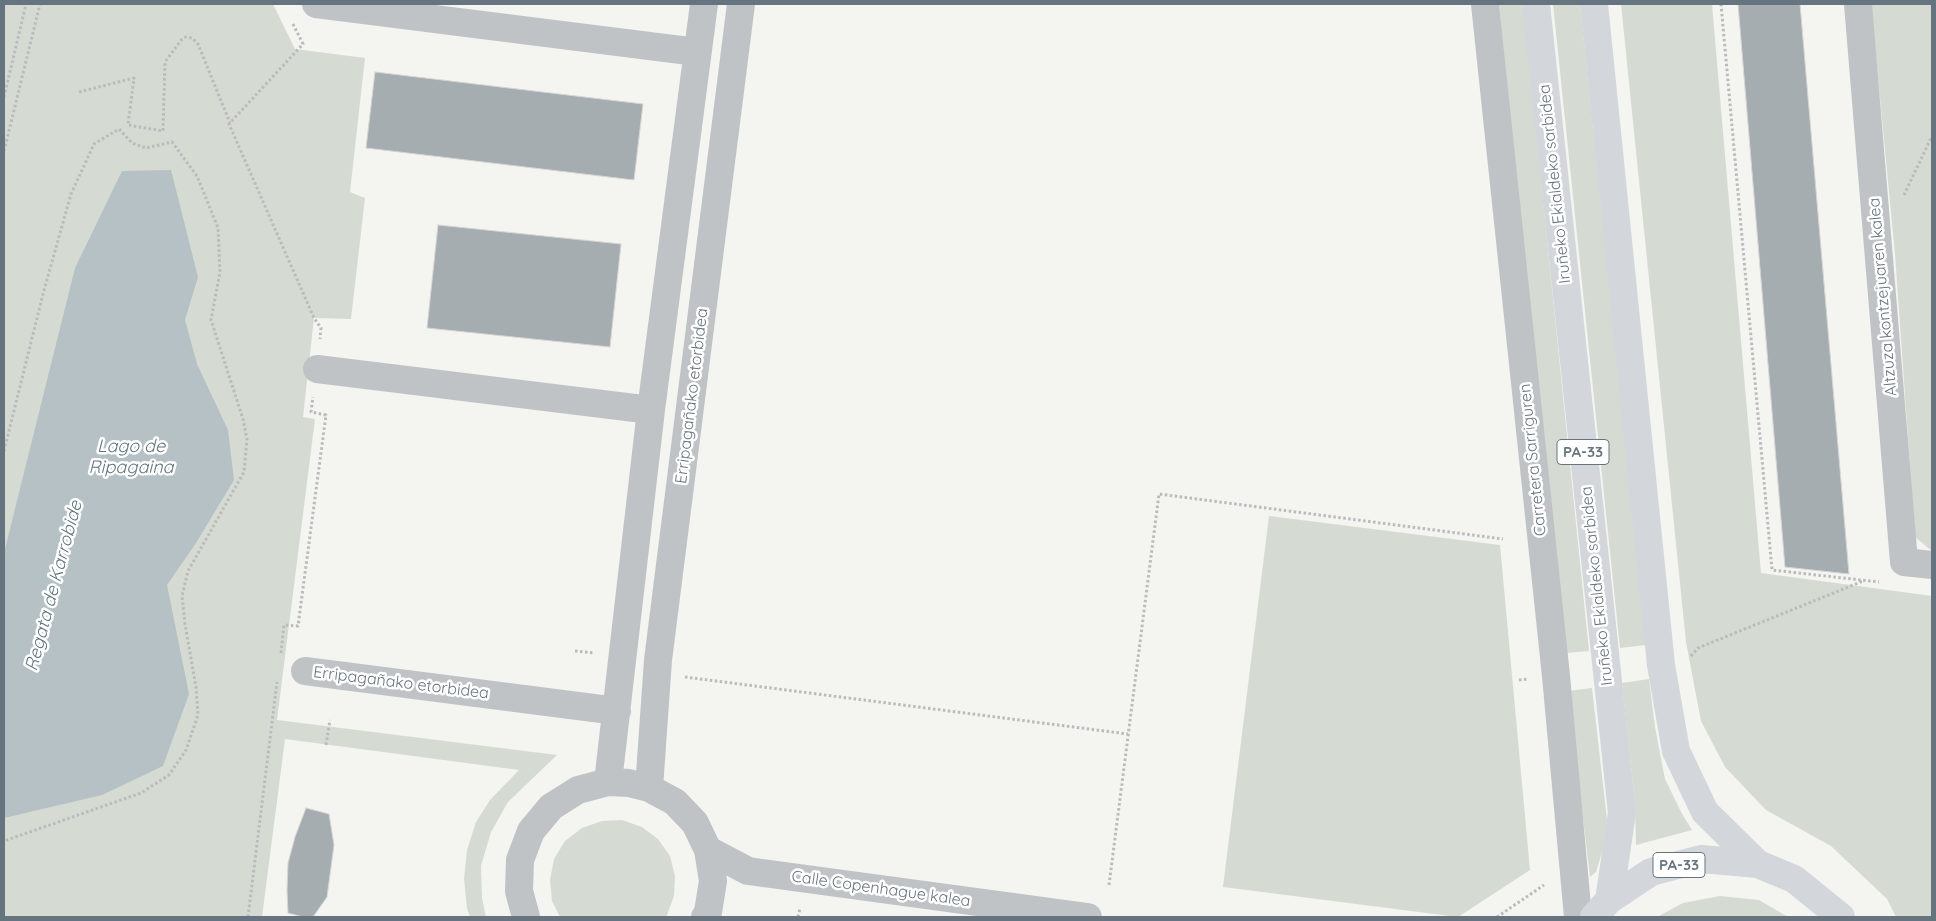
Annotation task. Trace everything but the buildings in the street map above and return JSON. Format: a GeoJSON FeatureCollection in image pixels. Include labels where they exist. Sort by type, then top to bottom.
{"type":"FeatureCollection","features":[{"type":"Feature","properties":{"kind":"highway","name":"Iruñeko Ekialdeko sarbidea"},"geometry":{"type":"LineString","coordinates":[[1536,4],[1622,812],[1601,908]]}},
{"type":"Feature","properties":{"kind":"highway","name":"PA-33"},"geometry":{"type":"LineString","coordinates":[[1594,4],[1661,665],[1676,751],[1705,812],[1758,864]]}},
{"type":"Feature","properties":{"kind":"highway","name":"PA-33"},"geometry":{"type":"LineString","coordinates":[[1601,908],[1651,872],[1701,859],[1758,864],[1794,879],[1841,917]]}},
{"type":"Feature","properties":{"kind":"street"},"geometry":{"type":"LineString","coordinates":[[316,4],[697,52]]}},
{"type":"Feature","properties":{"kind":"street"},"geometry":{"type":"LineString","coordinates":[[608,782],[652,410],[704,4]]}},
{"type":"Feature","properties":{"kind":"street","name":"Erripagañako etorbidea"},"geometry":{"type":"LineString","coordinates":[[649,788],[658,660],[742,4]]}},
{"type":"Feature","properties":{"kind":"street","name":"Carretera Sarriguren"},"geometry":{"type":"LineString","coordinates":[[1486,4],[1556,676],[1578,917]]}},
{"type":"Feature","properties":{"kind":"street","name":"Altzuza kontzejuaren kalea"},"geometry":{"type":"LineString","coordinates":[[1858,4],[1904,562],[1932,566]]}},
{"type":"Feature","properties":{"kind":"street"},"geometry":{"type":"LineString","coordinates":[[317,369],[652,410]]}},
{"type":"Feature","properties":{"kind":"street","name":"Erripagañako etorbidea"},"geometry":{"type":"LineString","coordinates":[[304,671],[617,711]]}},
{"type":"Feature","properties":{"kind":"street"},"geometry":{"type":"LineString","coordinates":[[526,917],[519,891],[520,860],[531,831],[551,807],[564,798],[578,790],[608,782],[629,783],[649,788],[675,802],[695,823],[708,850],[713,881],[708,912],[705,917]]}},
{"type":"Feature","properties":{"kind":"street","name":"Calle Copenhague kalea"},"geometry":{"type":"LineString","coordinates":[[708,850],[748,871],[1088,917]]}},
{"type":"Feature","properties":{"kind":"path"},"geometry":{"type":"LineString","coordinates":[[4,97],[26,4]]}},
{"type":"Feature","properties":{"kind":"path"},"geometry":{"type":"LineString","coordinates":[[4,151],[40,4]]}},
{"type":"Feature","properties":{"kind":"path"},"geometry":{"type":"LineString","coordinates":[[1721,4],[1772,570],[1879,582]]}},
{"type":"Feature","properties":{"kind":"path"},"geometry":{"type":"LineString","coordinates":[[230,123],[303,44],[290,20]]}},
{"type":"Feature","properties":{"kind":"path"},"geometry":{"type":"LineString","coordinates":[[79,92],[134,78],[128,125],[163,131],[165,62],[182,39],[186,37],[192,38],[198,44],[314,318],[321,328],[311,412],[326,414],[298,626],[284,625],[280,660]]}},
{"type":"Feature","properties":{"kind":"path"},"geometry":{"type":"LineString","coordinates":[[4,451],[43,294],[71,194],[94,144],[119,129],[132,143],[146,148],[172,142],[197,176],[218,228],[220,272],[211,320],[248,439],[244,472],[188,571],[182,596],[196,687],[198,715],[186,750],[169,775],[141,793],[4,841]]}},
{"type":"Feature","properties":{"kind":"path"},"geometry":{"type":"LineString","coordinates":[[1109,884],[1159,494],[1503,538]]}},
{"type":"Feature","properties":{"kind":"path"},"geometry":{"type":"LineString","coordinates":[[1684,662],[1698,648],[1864,580]]}},
{"type":"Feature","properties":{"kind":"path"},"geometry":{"type":"LineString","coordinates":[[682,677],[1128,734]]}},
{"type":"Feature","properties":{"kind":"path"},"geometry":{"type":"LineString","coordinates":[[248,917],[278,678]]}},
{"type":"Feature","properties":{"kind":"path"},"geometry":{"type":"LineString","coordinates":[[326,745],[330,720]]}},
{"type":"Feature","properties":{"kind":"shaded area"},"geometry":{"type":"Polygon","coordinates":[[[4,4],[273,4],[295,49],[365,58],[350,192],[365,198],[351,319],[314,318],[303,417],[315,419],[277,720],[557,755],[508,802],[491,832],[481,866],[482,898],[486,917],[470,917],[467,908],[464,879],[467,850],[476,822],[490,800],[519,770],[285,739],[262,917],[4,917],[4,4]]]}},
{"type":"Feature","properties":{"kind":"shaded area"},"geometry":{"type":"Polygon","coordinates":[[[1499,4],[1523,4],[1589,651],[1566,653],[1499,4]]]}},
{"type":"Feature","properties":{"kind":"shaded area"},"geometry":{"type":"Polygon","coordinates":[[[1553,4],[1580,4],[1646,645],[1620,648],[1553,4]]]}},
{"type":"Feature","properties":{"kind":"shaded area"},"geometry":{"type":"Polygon","coordinates":[[[1621,4],[1712,4],[1761,573],[1932,596],[1932,917],[1896,917],[1887,899],[1831,846],[1766,810],[1725,767],[1701,721],[1686,642],[1621,4]]]}},
{"type":"Feature","properties":{"kind":"shaded area"},"geometry":{"type":"Polygon","coordinates":[[[1871,4],[1932,4],[1932,551],[1915,537],[1895,254],[1871,4]]]}},
{"type":"Feature","properties":{"kind":"shaded area"},"geometry":{"type":"Polygon","coordinates":[[[1269,516],[1500,545],[1530,870],[1458,917],[1223,887],[1269,516]]]}},
{"type":"Feature","properties":{"kind":"shaded area"},"geometry":{"type":"Polygon","coordinates":[[[1649,679],[1655,727],[1665,779],[1692,830],[1636,845],[1635,803],[1622,683],[1649,679]]]}},
{"type":"Feature","properties":{"kind":"shaded area"},"geometry":{"type":"Polygon","coordinates":[[[1592,688],[1607,820],[1603,849],[1596,872],[1590,877],[1568,691],[1592,688]]]}},
{"type":"Feature","properties":{"kind":"shaded area"},"geometry":{"type":"Polygon","coordinates":[[[622,820],[642,827],[658,839],[670,856],[675,876],[674,896],[667,915],[665,917],[560,917],[552,901],[550,880],[554,859],[565,841],[582,828],[602,821],[622,820]]]}},
{"type":"Feature","properties":{"kind":"shaded area"},"geometry":{"type":"Polygon","coordinates":[[[1720,896],[1759,900],[1788,917],[1657,917],[1683,903],[1720,896]]]}},
{"type":"Feature","properties":{"kind":"water","name":"Lago de Ripagaina"},"geometry":{"type":"Polygon","coordinates":[[[171,170],[198,277],[185,320],[197,364],[228,430],[234,480],[196,543],[167,585],[189,694],[163,766],[102,795],[4,818],[4,553],[75,268],[122,171],[171,170]]]}},
{"type":"Feature","properties":{"kind":"water label","name":"Regata de Karrobide"},"geometry":{"type":"Point","coordinates":[54,586]}}]}
